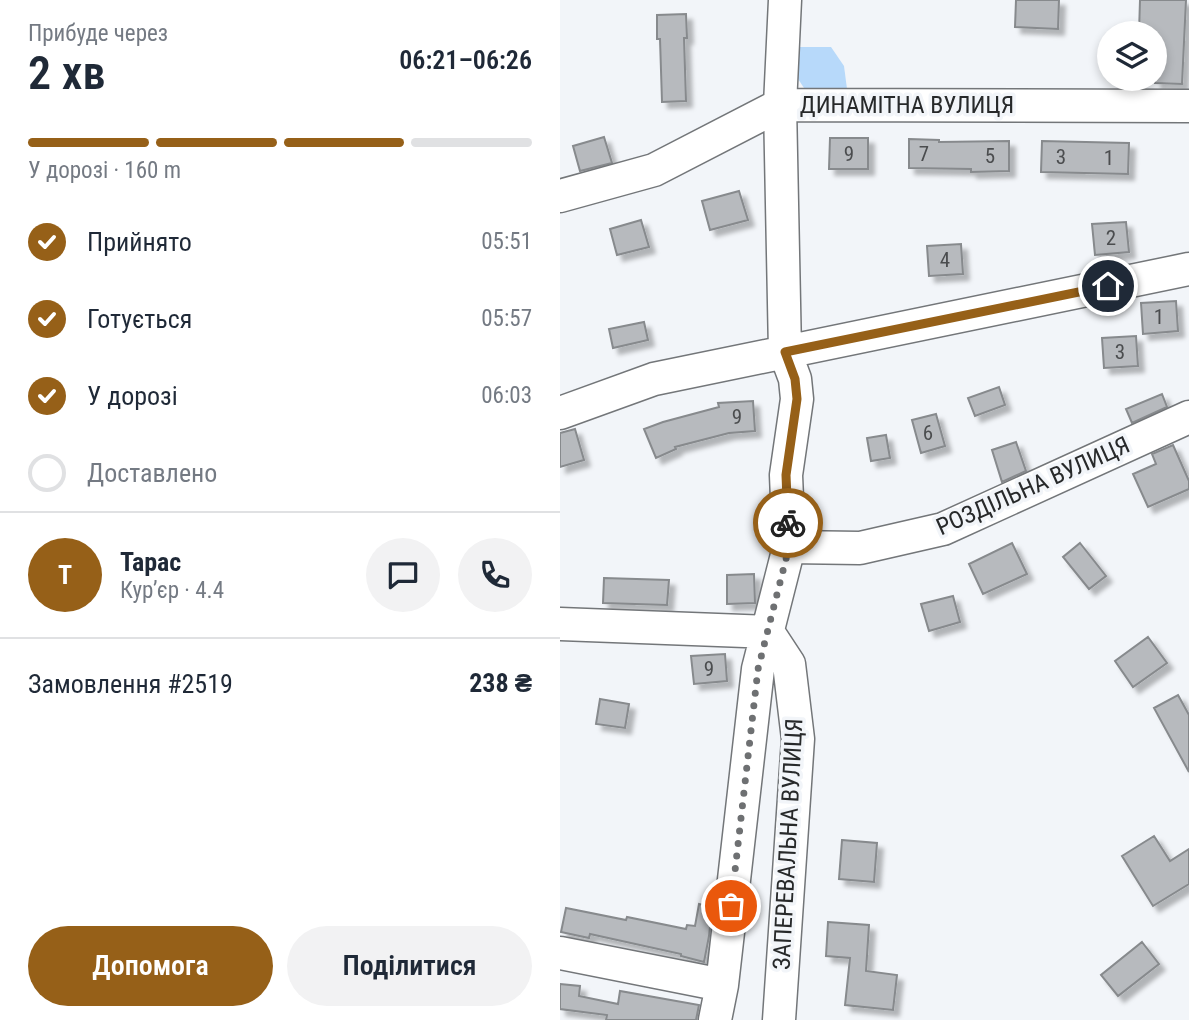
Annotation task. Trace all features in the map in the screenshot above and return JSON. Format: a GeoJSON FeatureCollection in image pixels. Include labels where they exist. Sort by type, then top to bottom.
{"type":"FeatureCollection","features":[{"type":"Feature","properties":{"kind":"street","name":"ЗАПЕРЕВАЛЬНА ВУЛИЦЯ"},"geometry":{"type":"LineString","coordinates":[[715,1020],[722,985],[758,669],[789,547],[786,475],[797,399],[795,379],[785,352],[780,104],[785,0]]}},
{"type":"Feature","properties":{"kind":"street","name":"ДИНАМІТНА ВУЛИЦЯ"},"geometry":{"type":"LineString","coordinates":[[560,196],[654,170],[780,104],[1189,106]]}},
{"type":"Feature","properties":{"kind":"street"},"geometry":{"type":"LineString","coordinates":[[560,413],[654,379],[1189,269]]}},
{"type":"Feature","properties":{"kind":"street","name":"РОЗДІЛЬНА ВУЛИЦЯ"},"geometry":{"type":"LineString","coordinates":[[789,547],[860,548],[943,529],[1189,416]]}},
{"type":"Feature","properties":{"kind":"street"},"geometry":{"type":"LineString","coordinates":[[560,624],[768,632]]}},
{"type":"Feature","properties":{"kind":"street","name":"ЗАПЕРЕВАЛЬНА ВУЛИЦЯ"},"geometry":{"type":"LineString","coordinates":[[768,632],[789,664],[798,738],[779,1020]]}},
{"type":"Feature","properties":{"kind":"street"},"geometry":{"type":"LineString","coordinates":[[560,953],[722,985]]}},
{"type":"Feature","properties":{"kind":"shaded area"},"geometry":{"type":"Polygon","coordinates":[[[794,47],[831,47],[844,66],[847,89],[804,88],[789,65],[794,47]]]}},
{"type":"Feature","properties":{"kind":"building"},"geometry":{"type":"Polygon","coordinates":[[[1016,0],[1059,0],[1058,29],[1015,27],[1016,0]]]}},
{"type":"Feature","properties":{"kind":"building"},"geometry":{"type":"Polygon","coordinates":[[[1140,0],[1186,0],[1182,84],[1167,83],[1167,21],[1139,21],[1140,0]]]}},
{"type":"Feature","properties":{"kind":"building"},"geometry":{"type":"Polygon","coordinates":[[[686,14],[686,101],[662,102],[657,15],[686,14]]]}},
{"type":"Feature","properties":{"kind":"building"},"geometry":{"type":"Polygon","coordinates":[[[604,137],[612,163],[580,171],[573,146],[604,137]]]}},
{"type":"Feature","properties":{"kind":"building"},"geometry":{"type":"Polygon","coordinates":[[[830,138],[868,138],[868,169],[829,169],[830,138]]]}},
{"type":"Feature","properties":{"kind":"building"},"geometry":{"type":"Polygon","coordinates":[[[909,139],[939,142],[1009,141],[1009,171],[971,172],[971,169],[909,168],[909,139]]]}},
{"type":"Feature","properties":{"kind":"building"},"geometry":{"type":"Polygon","coordinates":[[[1042,141],[1129,143],[1128,174],[1041,172],[1042,141]]]}},
{"type":"Feature","properties":{"kind":"building"},"geometry":{"type":"Polygon","coordinates":[[[739,191],[748,220],[710,230],[702,201],[739,191]]]}},
{"type":"Feature","properties":{"kind":"building"},"geometry":{"type":"Polygon","coordinates":[[[641,220],[649,247],[617,255],[610,229],[641,220]]]}},
{"type":"Feature","properties":{"kind":"building"},"geometry":{"type":"Polygon","coordinates":[[[1126,222],[1129,252],[1095,255],[1092,224],[1126,222]]]}},
{"type":"Feature","properties":{"kind":"building"},"geometry":{"type":"Polygon","coordinates":[[[961,244],[963,274],[929,276],[927,246],[961,244]]]}},
{"type":"Feature","properties":{"kind":"building"},"geometry":{"type":"Polygon","coordinates":[[[1176,301],[1178,331],[1143,334],[1141,303],[1176,301]]]}},
{"type":"Feature","properties":{"kind":"building"},"geometry":{"type":"Polygon","coordinates":[[[644,322],[648,340],[613,348],[609,329],[644,322]]]}},
{"type":"Feature","properties":{"kind":"building"},"geometry":{"type":"Polygon","coordinates":[[[1136,336],[1138,366],[1104,368],[1102,338],[1136,336]]]}},
{"type":"Feature","properties":{"kind":"building"},"geometry":{"type":"Polygon","coordinates":[[[999,387],[1005,405],[975,416],[968,398],[999,387]]]}},
{"type":"Feature","properties":{"kind":"building"},"geometry":{"type":"Polygon","coordinates":[[[1162,394],[1167,407],[1132,423],[1126,409],[1162,394]]]}},
{"type":"Feature","properties":{"kind":"building"},"geometry":{"type":"Polygon","coordinates":[[[753,401],[755,431],[729,433],[675,447],[676,449],[656,458],[644,429],[719,407],[718,403],[753,401]]]}},
{"type":"Feature","properties":{"kind":"building"},"geometry":{"type":"Polygon","coordinates":[[[936,414],[945,446],[921,453],[912,420],[936,414]]]}},
{"type":"Feature","properties":{"kind":"building"},"geometry":{"type":"Polygon","coordinates":[[[575,429],[584,460],[560,467],[560,433],[575,429]]]}},
{"type":"Feature","properties":{"kind":"building"},"geometry":{"type":"Polygon","coordinates":[[[886,435],[890,458],[871,461],[867,438],[886,435]]]}},
{"type":"Feature","properties":{"kind":"building"},"geometry":{"type":"Polygon","coordinates":[[[1016,442],[1026,471],[1002,482],[992,450],[1016,442]]]}},
{"type":"Feature","properties":{"kind":"building"},"geometry":{"type":"Polygon","coordinates":[[[1173,445],[1189,481],[1189,489],[1148,507],[1133,474],[1156,464],[1152,454],[1173,445]]]}},
{"type":"Feature","properties":{"kind":"building"},"geometry":{"type":"Polygon","coordinates":[[[1012,543],[1027,574],[983,594],[969,564],[1012,543]]]}},
{"type":"Feature","properties":{"kind":"building"},"geometry":{"type":"Polygon","coordinates":[[[1080,543],[1106,576],[1089,589],[1063,557],[1080,543]]]}},
{"type":"Feature","properties":{"kind":"building"},"geometry":{"type":"Polygon","coordinates":[[[754,574],[755,603],[727,604],[727,575],[754,574]]]}},
{"type":"Feature","properties":{"kind":"building"},"geometry":{"type":"Polygon","coordinates":[[[604,578],[669,580],[667,605],[603,603],[604,578]]]}},
{"type":"Feature","properties":{"kind":"building"},"geometry":{"type":"Polygon","coordinates":[[[953,596],[960,622],[929,631],[921,604],[953,596]]]}},
{"type":"Feature","properties":{"kind":"building"},"geometry":{"type":"Polygon","coordinates":[[[1148,637],[1167,663],[1133,687],[1115,661],[1148,637]]]}},
{"type":"Feature","properties":{"kind":"building"},"geometry":{"type":"Polygon","coordinates":[[[725,654],[727,681],[694,684],[691,656],[725,654]]]}},
{"type":"Feature","properties":{"kind":"building"},"geometry":{"type":"Polygon","coordinates":[[[1178,695],[1189,715],[1189,772],[1154,708],[1178,695]]]}},
{"type":"Feature","properties":{"kind":"building"},"geometry":{"type":"Polygon","coordinates":[[[600,699],[629,704],[625,728],[596,724],[600,699]]]}},
{"type":"Feature","properties":{"kind":"building"},"geometry":{"type":"Polygon","coordinates":[[[1154,836],[1170,861],[1189,849],[1189,884],[1153,906],[1122,856],[1154,836]]]}},
{"type":"Feature","properties":{"kind":"building"},"geometry":{"type":"Polygon","coordinates":[[[842,840],[877,843],[874,882],[839,879],[842,840]]]}},
{"type":"Feature","properties":{"kind":"building"},"geometry":{"type":"Polygon","coordinates":[[[699,904],[712,907],[704,962],[681,954],[590,934],[589,938],[561,932],[566,908],[686,929],[687,925],[695,926],[699,904]]]}},
{"type":"Feature","properties":{"kind":"building"},"geometry":{"type":"Polygon","coordinates":[[[828,922],[869,925],[866,971],[897,975],[893,1010],[845,1005],[850,958],[826,956],[828,922]]]}},
{"type":"Feature","properties":{"kind":"building"},"geometry":{"type":"Polygon","coordinates":[[[1142,942],[1159,964],[1118,996],[1101,975],[1142,942]]]}},
{"type":"Feature","properties":{"kind":"building"},"geometry":{"type":"Polygon","coordinates":[[[560,984],[580,986],[579,996],[618,1004],[620,991],[699,1005],[696,1020],[606,1020],[607,1015],[560,1009],[560,984]]]}},
{"type":"Feature","properties":{"kind":"way so far"},"geometry":{"type":"LineString","coordinates":[[731,906],[758,669],[789,547],[788,523]]}},
{"type":"Feature","properties":{"kind":"route"},"geometry":{"type":"LineString","coordinates":[[788,523],[786,475],[797,399],[795,379],[785,352],[1108,286]]}}]}
